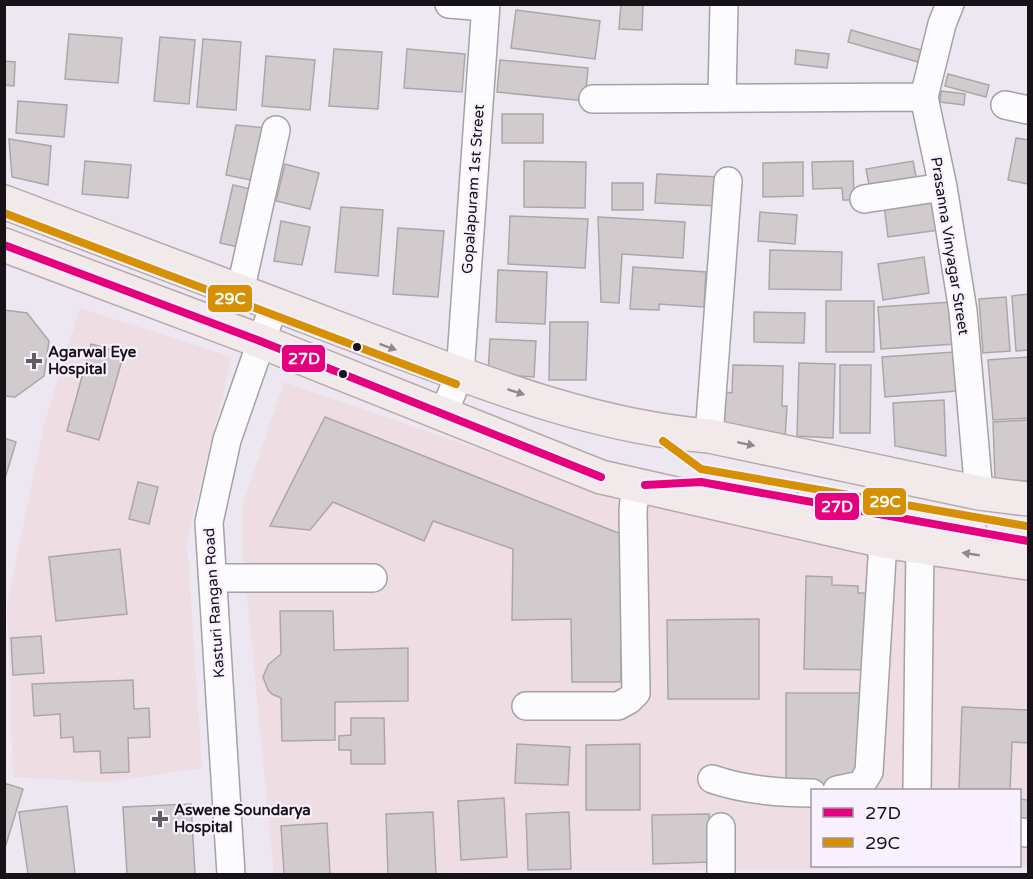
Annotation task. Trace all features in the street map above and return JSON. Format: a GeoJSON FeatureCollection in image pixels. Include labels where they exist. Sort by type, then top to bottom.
{"type":"FeatureCollection","features":[{"type":"Feature","properties":{"kind":"main road"},"geometry":{"type":"LineString","coordinates":[[4,202],[460,374],[572,411],[669,433],[705,459],[1029,541]]}},
{"type":"Feature","properties":{"kind":"main road"},"geometry":{"type":"LineString","coordinates":[[4,245],[260,341],[601,477],[883,541],[1029,563]]}},
{"type":"Feature","properties":{"kind":"main road"},"geometry":{"type":"LineString","coordinates":[[705,459],[1029,516]]}},
{"type":"Feature","properties":{"kind":"main road"},"geometry":{"type":"LineString","coordinates":[[645,486],[705,459],[1029,499]]}},
{"type":"Feature","properties":{"kind":"street"},"geometry":{"type":"LineString","coordinates":[[449,4],[486,6]]}},
{"type":"Feature","properties":{"kind":"street"},"geometry":{"type":"LineString","coordinates":[[722,97],[724,4]]}},
{"type":"Feature","properties":{"kind":"street","name":"Prasanna Vinyagar Street"},"geometry":{"type":"LineString","coordinates":[[950,4],[942,24],[924,97],[943,187],[963,311],[979,493]]}},
{"type":"Feature","properties":{"kind":"street","name":"Gopalapuram 1st Street"},"geometry":{"type":"LineString","coordinates":[[460,374],[486,6]]}},
{"type":"Feature","properties":{"kind":"street"},"geometry":{"type":"LineString","coordinates":[[593,99],[924,97]]}},
{"type":"Feature","properties":{"kind":"street"},"geometry":{"type":"LineString","coordinates":[[240,292],[276,130]]}},
{"type":"Feature","properties":{"kind":"street"},"geometry":{"type":"LineString","coordinates":[[705,459],[728,181]]}},
{"type":"Feature","properties":{"kind":"street"},"geometry":{"type":"LineString","coordinates":[[864,199],[943,187]]}},
{"type":"Feature","properties":{"kind":"street","name":"Kasturi Rangan Road"},"geometry":{"type":"LineString","coordinates":[[231,874],[209,522],[227,440],[274,305]]}},
{"type":"Feature","properties":{"kind":"street"},"geometry":{"type":"LineString","coordinates":[[442,414],[460,374]]}},
{"type":"Feature","properties":{"kind":"street"},"geometry":{"type":"LineString","coordinates":[[526,706],[618,706],[636,693],[633,511],[634,500],[645,486]]}},
{"type":"Feature","properties":{"kind":"street"},"geometry":{"type":"LineString","coordinates":[[842,789],[861,785],[869,772],[883,541]]}},
{"type":"Feature","properties":{"kind":"street"},"geometry":{"type":"LineString","coordinates":[[917,789],[920,546]]}},
{"type":"Feature","properties":{"kind":"street"},"geometry":{"type":"LineString","coordinates":[[213,578],[373,578]]}},
{"type":"Feature","properties":{"kind":"street"},"geometry":{"type":"LineString","coordinates":[[712,779],[730,785],[786,794],[811,793]]}},
{"type":"Feature","properties":{"kind":"street"},"geometry":{"type":"LineString","coordinates":[[721,827],[721,874]]}},
{"type":"Feature","properties":{"kind":"shaded area"},"geometry":{"type":"Polygon","coordinates":[[[80,308],[232,357],[187,542],[202,768],[105,782],[13,777],[7,606],[44,425],[80,308]]]}},
{"type":"Feature","properties":{"kind":"shaded area"},"geometry":{"type":"Polygon","coordinates":[[[284,382],[597,490],[881,557],[1028,580],[1028,867],[274,874],[243,553],[242,507],[284,382]]]}},
{"type":"Feature","properties":{"kind":"building"},"geometry":{"type":"Polygon","coordinates":[[[621,4],[643,4],[642,30],[619,29],[621,4]]]}},
{"type":"Feature","properties":{"kind":"building"},"geometry":{"type":"Polygon","coordinates":[[[516,10],[600,21],[595,59],[511,48],[516,10]]]}},
{"type":"Feature","properties":{"kind":"building"},"geometry":{"type":"Polygon","coordinates":[[[851,30],[921,50],[918,62],[848,42],[851,30]]]}},
{"type":"Feature","properties":{"kind":"building"},"geometry":{"type":"Polygon","coordinates":[[[69,34],[122,38],[118,83],[65,79],[69,34]]]}},
{"type":"Feature","properties":{"kind":"building"},"geometry":{"type":"Polygon","coordinates":[[[160,37],[195,40],[189,104],[154,101],[160,37]]]}},
{"type":"Feature","properties":{"kind":"building"},"geometry":{"type":"Polygon","coordinates":[[[203,39],[241,42],[236,110],[197,107],[203,39]]]}},
{"type":"Feature","properties":{"kind":"building"},"geometry":{"type":"Polygon","coordinates":[[[334,49],[382,52],[378,109],[329,106],[334,49]]]}},
{"type":"Feature","properties":{"kind":"building"},"geometry":{"type":"Polygon","coordinates":[[[407,49],[465,54],[462,92],[404,88],[407,49]]]}},
{"type":"Feature","properties":{"kind":"building"},"geometry":{"type":"Polygon","coordinates":[[[796,50],[829,54],[827,68],[795,64],[796,50]]]}},
{"type":"Feature","properties":{"kind":"building"},"geometry":{"type":"Polygon","coordinates":[[[266,56],[315,60],[310,110],[262,106],[266,56]]]}},
{"type":"Feature","properties":{"kind":"building"},"geometry":{"type":"Polygon","coordinates":[[[500,60],[588,68],[585,101],[497,92],[500,60]]]}},
{"type":"Feature","properties":{"kind":"building"},"geometry":{"type":"Polygon","coordinates":[[[4,61],[15,62],[14,86],[4,85],[4,61]]]}},
{"type":"Feature","properties":{"kind":"building"},"geometry":{"type":"Polygon","coordinates":[[[948,74],[989,85],[986,97],[945,86],[948,74]]]}},
{"type":"Feature","properties":{"kind":"building"},"geometry":{"type":"Polygon","coordinates":[[[941,91],[965,94],[964,105],[940,102],[941,91]]]}},
{"type":"Feature","properties":{"kind":"building"},"geometry":{"type":"Polygon","coordinates":[[[18,101],[67,105],[64,137],[16,133],[18,101]]]}},
{"type":"Feature","properties":{"kind":"building"},"geometry":{"type":"Polygon","coordinates":[[[502,114],[543,114],[543,143],[502,143],[502,114]]]}},
{"type":"Feature","properties":{"kind":"building"},"geometry":{"type":"Polygon","coordinates":[[[236,125],[265,128],[256,181],[226,175],[236,125]]]}},
{"type":"Feature","properties":{"kind":"building"},"geometry":{"type":"Polygon","coordinates":[[[1016,138],[1028,140],[1028,184],[1008,180],[1016,138]]]}},
{"type":"Feature","properties":{"kind":"building"},"geometry":{"type":"Polygon","coordinates":[[[9,139],[51,146],[48,185],[12,177],[9,139]]]}},
{"type":"Feature","properties":{"kind":"building"},"geometry":{"type":"Polygon","coordinates":[[[85,161],[131,165],[128,198],[82,194],[85,161]]]}},
{"type":"Feature","properties":{"kind":"building"},"geometry":{"type":"Polygon","coordinates":[[[524,161],[586,162],[585,208],[524,207],[524,161]]]}},
{"type":"Feature","properties":{"kind":"building"},"geometry":{"type":"Polygon","coordinates":[[[853,161],[854,200],[843,200],[842,188],[813,189],[812,162],[853,161]]]}},
{"type":"Feature","properties":{"kind":"building"},"geometry":{"type":"Polygon","coordinates":[[[913,161],[918,187],[871,195],[866,169],[913,161]]]}},
{"type":"Feature","properties":{"kind":"building"},"geometry":{"type":"Polygon","coordinates":[[[803,162],[803,196],[763,197],[763,163],[803,162]]]}},
{"type":"Feature","properties":{"kind":"building"},"geometry":{"type":"Polygon","coordinates":[[[285,164],[319,173],[310,209],[276,201],[285,164]]]}},
{"type":"Feature","properties":{"kind":"building"},"geometry":{"type":"Polygon","coordinates":[[[657,174],[720,177],[718,206],[655,203],[657,174]]]}},
{"type":"Feature","properties":{"kind":"building"},"geometry":{"type":"Polygon","coordinates":[[[612,183],[643,183],[643,210],[612,210],[612,183]]]}},
{"type":"Feature","properties":{"kind":"building"},"geometry":{"type":"Polygon","coordinates":[[[233,185],[259,191],[247,249],[220,243],[233,185]]]}},
{"type":"Feature","properties":{"kind":"building"},"geometry":{"type":"Polygon","coordinates":[[[934,198],[939,230],[888,237],[884,205],[934,198]]]}},
{"type":"Feature","properties":{"kind":"building"},"geometry":{"type":"Polygon","coordinates":[[[341,207],[383,210],[378,276],[335,272],[341,207]]]}},
{"type":"Feature","properties":{"kind":"building"},"geometry":{"type":"Polygon","coordinates":[[[760,212],[797,215],[795,244],[758,241],[760,212]]]}},
{"type":"Feature","properties":{"kind":"building"},"geometry":{"type":"Polygon","coordinates":[[[510,216],[588,219],[585,268],[508,264],[510,216]]]}},
{"type":"Feature","properties":{"kind":"building"},"geometry":{"type":"Polygon","coordinates":[[[598,217],[685,222],[683,258],[622,254],[619,303],[601,302],[598,217]]]}},
{"type":"Feature","properties":{"kind":"building"},"geometry":{"type":"Polygon","coordinates":[[[281,221],[310,227],[302,265],[274,261],[281,221]]]}},
{"type":"Feature","properties":{"kind":"building"},"geometry":{"type":"Polygon","coordinates":[[[398,228],[444,231],[438,297],[393,294],[398,228]]]}},
{"type":"Feature","properties":{"kind":"building"},"geometry":{"type":"Polygon","coordinates":[[[770,250],[842,252],[841,290],[769,289],[770,250]]]}},
{"type":"Feature","properties":{"kind":"building"},"geometry":{"type":"Polygon","coordinates":[[[924,257],[929,293],[883,300],[878,264],[924,257]]]}},
{"type":"Feature","properties":{"kind":"building"},"geometry":{"type":"Polygon","coordinates":[[[633,267],[706,272],[704,307],[659,304],[659,310],[630,309],[633,267]]]}},
{"type":"Feature","properties":{"kind":"building"},"geometry":{"type":"Polygon","coordinates":[[[498,270],[547,272],[545,324],[496,322],[498,270]]]}},
{"type":"Feature","properties":{"kind":"building"},"geometry":{"type":"Polygon","coordinates":[[[1028,294],[1028,350],[1016,351],[1012,296],[1028,294]]]}},
{"type":"Feature","properties":{"kind":"building"},"geometry":{"type":"Polygon","coordinates":[[[1006,297],[1010,351],[983,353],[979,299],[1006,297]]]}},
{"type":"Feature","properties":{"kind":"building"},"geometry":{"type":"Polygon","coordinates":[[[826,301],[874,301],[874,352],[826,352],[826,301]]]}},
{"type":"Feature","properties":{"kind":"building"},"geometry":{"type":"Polygon","coordinates":[[[952,302],[955,344],[881,349],[878,307],[952,302]]]}},
{"type":"Feature","properties":{"kind":"building"},"geometry":{"type":"Polygon","coordinates":[[[4,310],[27,313],[49,341],[44,376],[15,397],[4,396],[4,310]]]}},
{"type":"Feature","properties":{"kind":"building"},"geometry":{"type":"Polygon","coordinates":[[[754,312],[805,313],[804,343],[754,342],[754,312]]]}},
{"type":"Feature","properties":{"kind":"building"},"geometry":{"type":"Polygon","coordinates":[[[550,322],[588,322],[586,380],[549,380],[550,322]]]}},
{"type":"Feature","properties":{"kind":"building"},"geometry":{"type":"Polygon","coordinates":[[[490,339],[536,341],[534,377],[488,374],[490,339]]]}},
{"type":"Feature","properties":{"kind":"building"},"geometry":{"type":"Polygon","coordinates":[[[91,344],[124,353],[99,440],[67,431],[91,344]]]}},
{"type":"Feature","properties":{"kind":"building"},"geometry":{"type":"Polygon","coordinates":[[[954,352],[957,391],[885,397],[882,357],[954,352]]]}},
{"type":"Feature","properties":{"kind":"building"},"geometry":{"type":"Polygon","coordinates":[[[1028,357],[1028,418],[993,420],[988,360],[1028,357]]]}},
{"type":"Feature","properties":{"kind":"building"},"geometry":{"type":"Polygon","coordinates":[[[799,363],[835,364],[833,438],[797,436],[799,363]]]}},
{"type":"Feature","properties":{"kind":"building"},"geometry":{"type":"Polygon","coordinates":[[[733,365],[783,366],[782,406],[787,406],[785,439],[722,428],[726,392],[732,393],[733,365]]]}},
{"type":"Feature","properties":{"kind":"building"},"geometry":{"type":"Polygon","coordinates":[[[840,365],[871,365],[870,433],[840,433],[840,365]]]}},
{"type":"Feature","properties":{"kind":"building"},"geometry":{"type":"Polygon","coordinates":[[[944,400],[946,456],[895,446],[893,403],[944,400]]]}},
{"type":"Feature","properties":{"kind":"building"},"geometry":{"type":"Polygon","coordinates":[[[325,417],[621,534],[621,682],[572,682],[571,619],[512,620],[513,549],[433,521],[424,541],[333,502],[310,530],[270,526],[325,417]]]}},
{"type":"Feature","properties":{"kind":"building"},"geometry":{"type":"Polygon","coordinates":[[[1028,420],[1028,481],[995,479],[993,422],[1028,420]]]}},
{"type":"Feature","properties":{"kind":"building"},"geometry":{"type":"Polygon","coordinates":[[[4,438],[16,442],[4,482],[4,438]]]}},
{"type":"Feature","properties":{"kind":"building"},"geometry":{"type":"Polygon","coordinates":[[[138,482],[158,487],[149,524],[129,519],[138,482]]]}},
{"type":"Feature","properties":{"kind":"building"},"geometry":{"type":"Polygon","coordinates":[[[120,549],[127,614],[56,621],[49,557],[120,549]]]}},
{"type":"Feature","properties":{"kind":"building"},"geometry":{"type":"Polygon","coordinates":[[[806,576],[832,577],[832,585],[858,586],[858,593],[877,593],[875,670],[804,669],[806,576]]]}},
{"type":"Feature","properties":{"kind":"building"},"geometry":{"type":"Polygon","coordinates":[[[280,611],[333,611],[334,650],[408,648],[408,701],[335,702],[335,740],[282,741],[281,698],[268,690],[263,677],[268,665],[281,654],[280,611]]]}},
{"type":"Feature","properties":{"kind":"building"},"geometry":{"type":"Polygon","coordinates":[[[759,619],[759,699],[668,699],[667,620],[759,619]]]}},
{"type":"Feature","properties":{"kind":"building"},"geometry":{"type":"Polygon","coordinates":[[[41,636],[44,673],[13,675],[11,638],[41,636]]]}},
{"type":"Feature","properties":{"kind":"building"},"geometry":{"type":"Polygon","coordinates":[[[133,680],[134,709],[149,708],[150,737],[128,738],[129,772],[101,773],[100,751],[74,752],[73,737],[61,738],[60,714],[34,716],[32,684],[133,680]]]}},
{"type":"Feature","properties":{"kind":"building"},"geometry":{"type":"Polygon","coordinates":[[[786,693],[872,693],[872,789],[811,789],[786,801],[786,693]]]}},
{"type":"Feature","properties":{"kind":"building"},"geometry":{"type":"Polygon","coordinates":[[[962,707],[1028,710],[1028,743],[1012,742],[1010,789],[959,789],[962,707]]]}},
{"type":"Feature","properties":{"kind":"building"},"geometry":{"type":"Polygon","coordinates":[[[351,718],[384,718],[385,764],[351,764],[351,750],[339,750],[339,736],[351,735],[351,718]]]}},
{"type":"Feature","properties":{"kind":"building"},"geometry":{"type":"Polygon","coordinates":[[[517,744],[570,747],[568,785],[515,783],[517,744]]]}},
{"type":"Feature","properties":{"kind":"building"},"geometry":{"type":"Polygon","coordinates":[[[640,744],[640,810],[586,810],[586,745],[640,744]]]}},
{"type":"Feature","properties":{"kind":"building"},"geometry":{"type":"Polygon","coordinates":[[[4,783],[23,789],[4,851],[4,783]]]}},
{"type":"Feature","properties":{"kind":"building"},"geometry":{"type":"Polygon","coordinates":[[[504,798],[507,857],[461,860],[458,801],[504,798]]]}},
{"type":"Feature","properties":{"kind":"building"},"geometry":{"type":"Polygon","coordinates":[[[1021,799],[1028,800],[1028,824],[1021,824],[1021,799]]]}},
{"type":"Feature","properties":{"kind":"building"},"geometry":{"type":"Polygon","coordinates":[[[191,804],[195,874],[127,874],[123,807],[191,804]]]}},
{"type":"Feature","properties":{"kind":"building"},"geometry":{"type":"Polygon","coordinates":[[[67,806],[75,874],[28,874],[19,812],[67,806]]]}},
{"type":"Feature","properties":{"kind":"building"},"geometry":{"type":"Polygon","coordinates":[[[433,812],[436,874],[388,874],[386,814],[433,812]]]}},
{"type":"Feature","properties":{"kind":"building"},"geometry":{"type":"Polygon","coordinates":[[[569,812],[571,869],[528,870],[526,814],[569,812]]]}},
{"type":"Feature","properties":{"kind":"building"},"geometry":{"type":"Polygon","coordinates":[[[709,814],[710,862],[653,864],[652,815],[709,814]]]}},
{"type":"Feature","properties":{"kind":"building"},"geometry":{"type":"Polygon","coordinates":[[[327,823],[330,874],[284,874],[281,826],[327,823]]]}},
{"type":"Feature","properties":{"kind":"transit line","name":"29C"},"geometry":{"type":"LineString","coordinates":[[4,213],[456,384]]}},
{"type":"Feature","properties":{"kind":"transit line","name":"27D"},"geometry":{"type":"LineString","coordinates":[[4,245],[260,341],[601,477]]}},
{"type":"Feature","properties":{"kind":"transit line","name":"29C"},"geometry":{"type":"LineString","coordinates":[[663,441],[701,469],[1026,526]]}},
{"type":"Feature","properties":{"kind":"transit line","name":"27D"},"geometry":{"type":"LineString","coordinates":[[645,485],[701,482],[1028,541]]}},
{"type":"Feature","properties":{"kind":"place","name":"Agarwal Eye Hospital"},"geometry":{"type":"Point","coordinates":[34,361]}},
{"type":"Feature","properties":{"kind":"place","name":"Aswene Soundarya Hospital"},"geometry":{"type":"Point","coordinates":[160,819]}}]}
